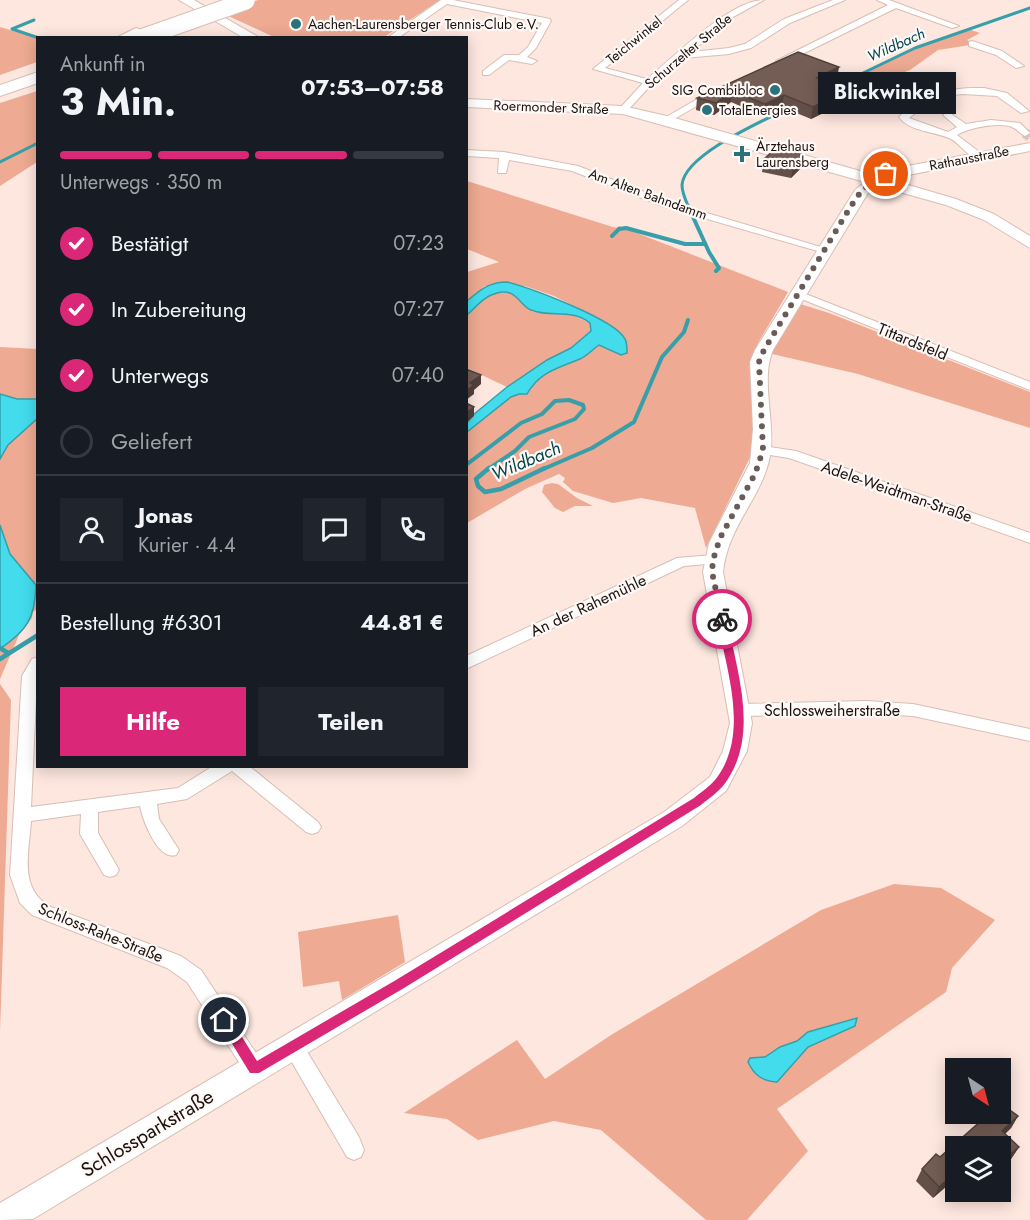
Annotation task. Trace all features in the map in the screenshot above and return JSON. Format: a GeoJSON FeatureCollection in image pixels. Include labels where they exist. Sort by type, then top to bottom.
{"type":"FeatureCollection","features":[{"type":"Feature","properties":{"kind":"highway"},"geometry":{"type":"LineString","coordinates":[[137,36],[242,0]]}},
{"type":"Feature","properties":{"kind":"highway"},"geometry":{"type":"LineString","coordinates":[[0,83],[36,70]]}},
{"type":"Feature","properties":{"kind":"highway"},"geometry":{"type":"LineString","coordinates":[[0,91],[36,78]]}},
{"type":"Feature","properties":{"kind":"street"},"geometry":{"type":"LineString","coordinates":[[185,0],[250,36]]}},
{"type":"Feature","properties":{"kind":"street","name":"Teichwinkel"},"geometry":{"type":"LineString","coordinates":[[649,82],[598,69],[684,0]]}},
{"type":"Feature","properties":{"kind":"street","name":"Schurzelter Straße"},"geometry":{"type":"LineString","coordinates":[[623,110],[649,82],[730,15],[760,0]]}},
{"type":"Feature","properties":{"kind":"street"},"geometry":{"type":"LineString","coordinates":[[682,55],[729,51],[748,46],[787,21],[841,0]]}},
{"type":"Feature","properties":{"kind":"street"},"geometry":{"type":"LineString","coordinates":[[881,0],[955,26]]}},
{"type":"Feature","properties":{"kind":"street"},"geometry":{"type":"LineString","coordinates":[[394,36],[446,1],[547,21],[532,48],[521,58]]}},
{"type":"Feature","properties":{"kind":"street"},"geometry":{"type":"LineString","coordinates":[[769,66],[896,6]]}},
{"type":"Feature","properties":{"kind":"street"},"geometry":{"type":"LineString","coordinates":[[972,44],[999,53],[1024,70]]}},
{"type":"Feature","properties":{"kind":"street"},"geometry":{"type":"LineString","coordinates":[[486,74],[507,57],[532,61]]}},
{"type":"Feature","properties":{"kind":"street"},"geometry":{"type":"LineString","coordinates":[[666,120],[721,89]]}},
{"type":"Feature","properties":{"kind":"street"},"geometry":{"type":"LineString","coordinates":[[978,156],[950,135],[908,122],[904,117],[931,95],[956,92],[998,93],[1027,109],[1017,125]]}},
{"type":"Feature","properties":{"kind":"street","name":"Roermonder Straße"},"geometry":{"type":"LineString","coordinates":[[471,105],[595,107],[623,110],[666,120],[973,210],[1007,227],[1030,243]]}},
{"type":"Feature","properties":{"kind":"street"},"geometry":{"type":"LineString","coordinates":[[948,115],[964,127]]}},
{"type":"Feature","properties":{"kind":"street"},"geometry":{"type":"LineString","coordinates":[[950,135],[964,127],[992,123],[1017,125],[1028,140]]}},
{"type":"Feature","properties":{"kind":"street","name":"Rathausstraße"},"geometry":{"type":"LineString","coordinates":[[874,180],[886,174],[978,156],[1028,140]]}},
{"type":"Feature","properties":{"kind":"street","name":"Am Alten Bahndamm"},"geometry":{"type":"LineString","coordinates":[[468,153],[536,160],[590,173],[675,206],[825,250]]}},
{"type":"Feature","properties":{"kind":"street"},"geometry":{"type":"LineString","coordinates":[[502,171],[504,155]]}},
{"type":"Feature","properties":{"kind":"street","name":"Schlossparkstraße"},"geometry":{"type":"LineString","coordinates":[[0,1219],[255,1069],[692,806],[718,784],[729,767],[739,735],[739,710],[712,572],[713,560],[720,538],[755,474],[763,450],[759,362],[764,350],[862,190],[874,180]]}},
{"type":"Feature","properties":{"kind":"street","name":"Tittardsfeld"},"geometry":{"type":"LineString","coordinates":[[798,294],[1030,386]]}},
{"type":"Feature","properties":{"kind":"street","name":"Adele-Weidtman-Straße"},"geometry":{"type":"LineString","coordinates":[[763,450],[791,454],[1030,538]]}},
{"type":"Feature","properties":{"kind":"street","name":"An der Rahemühle"},"geometry":{"type":"LineString","coordinates":[[468,662],[682,561],[713,560]]}},
{"type":"Feature","properties":{"kind":"street","name":"Schloss-Rahe-Straße"},"geometry":{"type":"LineString","coordinates":[[36,666],[30,676],[19,874],[23,894],[36,908],[45,913],[174,962],[194,976],[255,1069]]}},
{"type":"Feature","properties":{"kind":"street","name":"Schlossweiherstraße"},"geometry":{"type":"LineString","coordinates":[[739,710],[866,707],[913,710],[1030,735]]}},
{"type":"Feature","properties":{"kind":"street"},"geometry":{"type":"LineString","coordinates":[[23,815],[181,794],[223,768]]}},
{"type":"Feature","properties":{"kind":"street"},"geometry":{"type":"LineString","coordinates":[[239,768],[312,827]]}},
{"type":"Feature","properties":{"kind":"street"},"geometry":{"type":"LineString","coordinates":[[147,800],[151,820],[170,850]]}},
{"type":"Feature","properties":{"kind":"street"},"geometry":{"type":"LineString","coordinates":[[90,807],[89,834],[110,870]]}},
{"type":"Feature","properties":{"kind":"street"},"geometry":{"type":"LineString","coordinates":[[293,1046],[354,1150]]}},
{"type":"Feature","properties":{"kind":"shaded area","name":"Aachen-Laurensberger Tennis-Club e.V."},"geometry":{"type":"Polygon","coordinates":[[[258,0],[440,0],[386,36],[272,36],[222,13],[258,0]]]}},
{"type":"Feature","properties":{"kind":"shaded area"},"geometry":{"type":"Polygon","coordinates":[[[0,27],[36,38],[36,62],[0,75],[0,27]]]}},
{"type":"Feature","properties":{"kind":"shaded area"},"geometry":{"type":"Polygon","coordinates":[[[968,29],[980,33],[967,40],[973,43],[970,45],[938,50],[910,70],[847,95],[827,91],[916,48],[968,29]]]}},
{"type":"Feature","properties":{"kind":"shaded area"},"geometry":{"type":"Polygon","coordinates":[[[36,91],[36,163],[0,186],[0,103],[36,91]]]}},
{"type":"Feature","properties":{"kind":"shaded area"},"geometry":{"type":"Polygon","coordinates":[[[468,181],[616,228],[619,226],[788,292],[758,343],[754,361],[754,449],[706,548],[695,508],[641,498],[613,503],[573,491],[563,482],[565,478],[559,474],[525,489],[468,522],[468,431],[511,397],[529,391],[529,386],[548,372],[578,360],[599,345],[621,355],[627,353],[601,320],[554,296],[525,286],[485,286],[468,300],[468,272],[499,262],[468,249],[468,181]]]}},
{"type":"Feature","properties":{"kind":"shaded area"},"geometry":{"type":"Polygon","coordinates":[[[496,293],[511,293],[533,312],[570,314],[590,323],[591,331],[571,348],[547,360],[507,387],[468,368],[468,314],[485,298],[496,293]]]}},
{"type":"Feature","properties":{"kind":"shaded area"},"geometry":{"type":"Polygon","coordinates":[[[797,303],[829,313],[1030,392],[1030,428],[858,374],[768,353],[797,303]]]}},
{"type":"Feature","properties":{"kind":"shaded area"},"geometry":{"type":"Polygon","coordinates":[[[0,347],[36,349],[36,610],[19,635],[0,679],[0,347]]]}},
{"type":"Feature","properties":{"kind":"shaded area"},"geometry":{"type":"Polygon","coordinates":[[[558,484],[593,506],[575,506],[563,512],[555,508],[542,492],[544,485],[558,484]]]}},
{"type":"Feature","properties":{"kind":"shaded area"},"geometry":{"type":"Polygon","coordinates":[[[0,684],[11,700],[0,1032],[0,684]]]}},
{"type":"Feature","properties":{"kind":"shaded area"},"geometry":{"type":"Polygon","coordinates":[[[894,884],[941,888],[995,920],[952,968],[946,992],[777,1109],[808,1151],[747,1220],[706,1220],[601,1130],[554,1121],[478,1140],[447,1119],[404,1113],[517,1040],[545,1079],[611,1035],[821,910],[894,884]]]}},
{"type":"Feature","properties":{"kind":"shaded area"},"geometry":{"type":"Polygon","coordinates":[[[398,915],[405,962],[342,1000],[339,981],[303,987],[298,932],[398,915]]]}},
{"type":"Feature","properties":{"kind":"water"},"geometry":{"type":"Polygon","coordinates":[[[501,282],[552,297],[606,322],[625,339],[627,353],[621,355],[599,345],[583,358],[543,376],[527,394],[511,397],[468,431],[468,422],[473,415],[507,387],[547,360],[571,348],[591,331],[590,323],[583,318],[531,310],[513,295],[504,292],[488,297],[468,314],[468,300],[490,285],[501,282]]]}},
{"type":"Feature","properties":{"kind":"water"},"geometry":{"type":"Polygon","coordinates":[[[0,394],[17,399],[36,399],[36,420],[8,445],[0,459],[0,394]]]}},
{"type":"Feature","properties":{"kind":"water"},"geometry":{"type":"Polygon","coordinates":[[[0,525],[10,554],[36,585],[34,607],[28,623],[17,636],[0,649],[0,525]]]}},
{"type":"Feature","properties":{"kind":"water"},"geometry":{"type":"Polygon","coordinates":[[[857,1018],[855,1026],[808,1047],[777,1082],[759,1076],[748,1062],[750,1058],[765,1057],[780,1047],[797,1041],[808,1032],[857,1018]]]}},
{"type":"Feature","properties":{"kind":"building"},"geometry":{"type":"Polygon","coordinates":[[[798,52],[839,67],[817,78],[856,86],[813,107],[784,95],[765,104],[732,91],[716,103],[697,98],[798,52]]]}},
{"type":"Feature","properties":{"kind":"building"},"geometry":{"type":"Polygon","coordinates":[[[777,147],[804,155],[793,165],[764,159],[777,147]]]}},
{"type":"Feature","properties":{"kind":"building"},"geometry":{"type":"Polygon","coordinates":[[[468,370],[481,375],[470,383],[474,385],[468,390],[468,370]]]}},
{"type":"Feature","properties":{"kind":"building"},"geometry":{"type":"Polygon","coordinates":[[[1011,1111],[1018,1116],[1011,1123],[1011,1111]]]}},
{"type":"Feature","properties":{"kind":"building"},"geometry":{"type":"Polygon","coordinates":[[[978,1124],[1009,1124],[1002,1131],[1007,1136],[964,1136],[978,1124]]]}},
{"type":"Feature","properties":{"kind":"building"},"geometry":{"type":"Polygon","coordinates":[[[1011,1139],[1019,1147],[1011,1154],[1011,1139]]]}},
{"type":"Feature","properties":{"kind":"building"},"geometry":{"type":"Polygon","coordinates":[[[945,1153],[945,1182],[939,1187],[922,1169],[936,1154],[940,1157],[945,1153]]]}},
{"type":"Feature","properties":{"kind":"waterway","name":"Wildbach"},"geometry":{"type":"LineString","coordinates":[[838,85],[915,48],[1030,8]]}},
{"type":"Feature","properties":{"kind":"waterway"},"geometry":{"type":"LineString","coordinates":[[34,20],[12,29],[36,37]]}},
{"type":"Feature","properties":{"kind":"waterway","name":"Wildbach"},"geometry":{"type":"LineString","coordinates":[[689,208],[682,185],[686,173],[697,161],[728,139],[793,106]]}},
{"type":"Feature","properties":{"kind":"waterway"},"geometry":{"type":"LineString","coordinates":[[0,162],[36,144]]}},
{"type":"Feature","properties":{"kind":"waterway","name":"Wildbach"},"geometry":{"type":"LineString","coordinates":[[688,206],[719,268],[716,271]]}},
{"type":"Feature","properties":{"kind":"waterway"},"geometry":{"type":"LineString","coordinates":[[612,236],[619,229],[626,228],[685,244],[705,244]]}},
{"type":"Feature","properties":{"kind":"waterway","name":"Wildbach"},"geometry":{"type":"LineString","coordinates":[[541,470],[592,448],[634,422],[662,357],[684,332],[688,320]]}},
{"type":"Feature","properties":{"kind":"waterway","name":"Wildbach"},"geometry":{"type":"LineString","coordinates":[[468,463],[521,423],[542,414],[555,401],[569,400],[583,405],[584,409],[575,419],[529,437],[515,451],[487,470]]}},
{"type":"Feature","properties":{"kind":"waterway","name":"Wildbach"},"geometry":{"type":"LineString","coordinates":[[489,468],[476,479],[478,486],[485,492],[501,489],[545,468]]}},
{"type":"Feature","properties":{"kind":"waterway","name":"Wildbach"},"geometry":{"type":"LineString","coordinates":[[0,659],[36,636]]}},
{"type":"Feature","properties":{"kind":"waterway","name":"Wildbach"},"geometry":{"type":"LineString","coordinates":[[0,648],[8,653]]}},
{"type":"Feature","properties":{"kind":"tunnel"},"geometry":{"type":"LineString","coordinates":[[1025,133],[1030,137]]}},
{"type":"Feature","properties":{"kind":"way so far"},"geometry":{"type":"LineString","coordinates":[[722,619],[712,572],[713,560],[720,538],[755,474],[763,450],[759,362],[851,206],[862,190],[886,174]]}},
{"type":"Feature","properties":{"kind":"place","name":"Aachen-Laurensberger Tennis-Club e.V."},"geometry":{"type":"Point","coordinates":[296,24]}},
{"type":"Feature","properties":{"kind":"place","name":"SIG Combibloc"},"geometry":{"type":"Point","coordinates":[775,90]}},
{"type":"Feature","properties":{"kind":"place","name":"TotalEnergies"},"geometry":{"type":"Point","coordinates":[707,110]}},
{"type":"Feature","properties":{"kind":"place","name":"Ärztehaus Laurensberg"},"geometry":{"type":"Point","coordinates":[742,154]}},
{"type":"Feature","properties":{"kind":"place","name":"Blickwinkel"},"geometry":{"type":"Point","coordinates":[886,174]}},
{"type":"Feature","properties":{"kind":"route"},"geometry":{"type":"LineString","coordinates":[[224,1020],[255,1069],[400,984],[698,802],[718,784],[729,767],[741,723],[722,619]]}}]}
